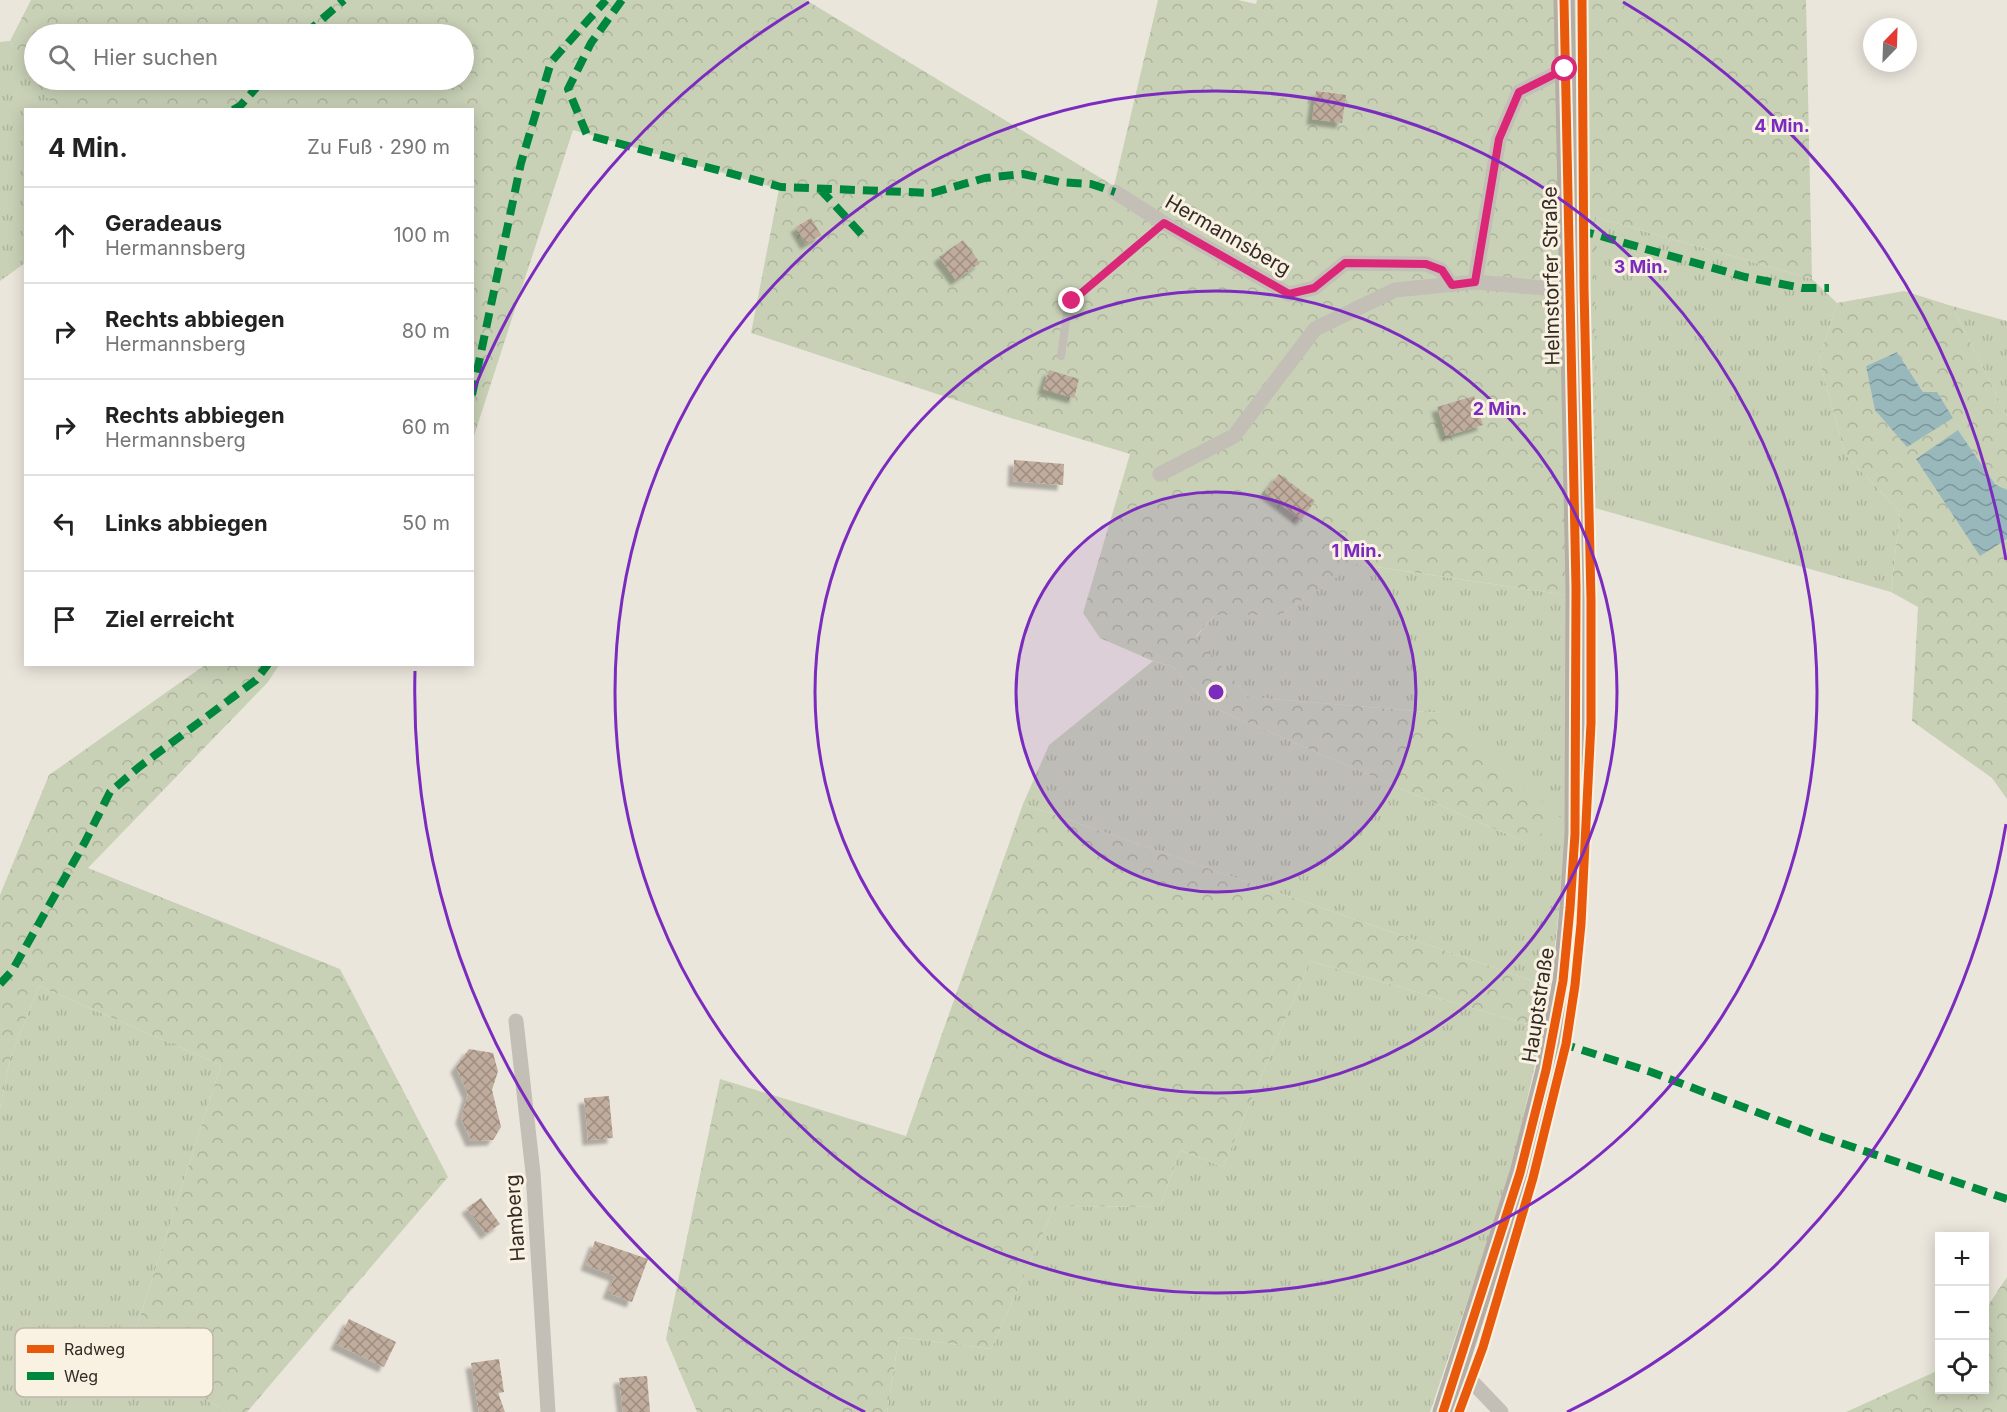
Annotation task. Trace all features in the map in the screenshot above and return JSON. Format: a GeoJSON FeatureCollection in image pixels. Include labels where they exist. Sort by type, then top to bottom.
{"type":"FeatureCollection","features":[{"type":"Feature","properties":{"kind":"main road","name":"Helmstorfer Straße"},"geometry":{"type":"LineString","coordinates":[[1564,0],[1568,290],[1576,588]]}},
{"type":"Feature","properties":{"kind":"main road","name":"Hauptstraße"},"geometry":{"type":"LineString","coordinates":[[1443,1412],[1520,1173],[1546,1070],[1563,981],[1575,834],[1576,588]]}},
{"type":"Feature","properties":{"kind":"street"},"geometry":{"type":"LineString","coordinates":[[1475,282],[1499,139],[1519,92],[1565,69]]}},
{"type":"Feature","properties":{"kind":"street","name":"Hermannsberg"},"geometry":{"type":"LineString","coordinates":[[1115,192],[1164,223],[1289,294],[1314,288],[1345,263],[1426,264],[1442,270],[1452,285]]}},
{"type":"Feature","properties":{"kind":"street"},"geometry":{"type":"LineString","coordinates":[[1160,474],[1233,436],[1316,329],[1395,290],[1475,282],[1568,290]]}},
{"type":"Feature","properties":{"kind":"street","name":"Hamberg"},"geometry":{"type":"LineString","coordinates":[[516,1021],[533,1173],[548,1412]]}},
{"type":"Feature","properties":{"kind":"street"},"geometry":{"type":"LineString","coordinates":[[1458,1367],[1501,1412]]}},
{"type":"Feature","properties":{"kind":"lane"},"geometry":{"type":"LineString","coordinates":[[1061,356],[1067,313],[1072,301],[1164,223]]}},
{"type":"Feature","properties":{"kind":"green space"},"geometry":{"type":"Polygon","coordinates":[[[31,0],[806,0],[1114,186],[1158,0],[1238,0],[1256,4],[1257,0],[1806,0],[1812,279],[1595,217],[1596,682],[1567,684],[1566,595],[1357,564],[1280,615],[1215,615],[1195,637],[1249,697],[1439,713],[1562,819],[1528,843],[1209,706],[1173,667],[1153,661],[1100,638],[1083,613],[1130,454],[1001,415],[751,333],[779,189],[573,130],[474,436],[474,108],[60,108],[53,106],[42,90],[474,90],[474,24],[24,24],[24,63],[10,41],[31,0]]]}},
{"type":"Feature","properties":{"kind":"green space"},"geometry":{"type":"Polygon","coordinates":[[[10,41],[24,62],[24,90],[42,90],[53,106],[60,108],[24,108],[24,264],[0,281],[0,42],[10,41]]]}},
{"type":"Feature","properties":{"kind":"green space"},"geometry":{"type":"Polygon","coordinates":[[[1595,217],[1812,279],[1837,303],[1819,359],[1845,454],[1900,512],[1891,592],[1595,508],[1595,217]]]}},
{"type":"Feature","properties":{"kind":"green space"},"geometry":{"type":"Polygon","coordinates":[[[1904,291],[1952,306],[2007,416],[2007,490],[1995,484],[1958,430],[1980,555],[2007,539],[2007,799],[1992,778],[1912,721],[1918,607],[1891,592],[1900,512],[1845,454],[1819,359],[1837,303],[1904,291]],[[1897,352],[1866,366],[1923,392],[1897,352]]]}},
{"type":"Feature","properties":{"kind":"green space"},"geometry":{"type":"Polygon","coordinates":[[[1952,306],[2007,321],[2007,416],[1952,306]]]}},
{"type":"Feature","properties":{"kind":"green space"},"geometry":{"type":"Polygon","coordinates":[[[1356,564],[1567,595],[1568,835],[1550,987],[1023,804],[1049,745],[1153,661],[1173,667],[1209,706],[1528,843],[1439,713],[1249,697],[1195,638],[1215,615],[1280,615],[1356,564]]]}},
{"type":"Feature","properties":{"kind":"green space"},"geometry":{"type":"Polygon","coordinates":[[[204,666],[278,666],[268,682],[88,868],[340,969],[448,1177],[247,1412],[225,1412],[203,1397],[213,1397],[213,1328],[136,1328],[221,1065],[39,986],[10,1059],[0,1108],[0,895],[49,775],[204,666]]]}},
{"type":"Feature","properties":{"kind":"green space"},"geometry":{"type":"Polygon","coordinates":[[[1023,804],[1550,987],[1541,1028],[1310,961],[1223,1167],[1180,1150],[1160,1207],[1055,1206],[991,1349],[899,1337],[887,1412],[697,1412],[666,1339],[720,1079],[906,1136],[1023,804]]]}},
{"type":"Feature","properties":{"kind":"green space"},"geometry":{"type":"Polygon","coordinates":[[[1310,961],[1541,1028],[1511,1172],[1430,1412],[887,1412],[899,1337],[991,1349],[1055,1206],[1160,1207],[1180,1150],[1223,1167],[1310,961]]]}},
{"type":"Feature","properties":{"kind":"green space"},"geometry":{"type":"Polygon","coordinates":[[[39,986],[221,1065],[136,1328],[15,1328],[15,1397],[203,1397],[225,1412],[0,1412],[0,1108],[10,1059],[39,986]]]}},
{"type":"Feature","properties":{"kind":"green space"},"geometry":{"type":"Polygon","coordinates":[[[2007,1277],[2007,1412],[1846,1412],[1935,1372],[1935,1394],[1989,1394],[1989,1304],[2007,1277]]]}},
{"type":"Feature","properties":{"kind":"water"},"geometry":{"type":"Polygon","coordinates":[[[1897,352],[1923,392],[1937,392],[1953,418],[1907,447],[1875,410],[1866,366],[1897,352]]]}},
{"type":"Feature","properties":{"kind":"water"},"geometry":{"type":"Polygon","coordinates":[[[1958,430],[1995,484],[2007,490],[2007,539],[1980,556],[1916,459],[1958,430]]]}},
{"type":"Feature","properties":{"kind":"building"},"geometry":{"type":"Polygon","coordinates":[[[1316,91],[1346,95],[1342,123],[1312,119],[1316,91]]]}},
{"type":"Feature","properties":{"kind":"building"},"geometry":{"type":"Polygon","coordinates":[[[811,218],[821,235],[806,244],[796,227],[811,218]]]}},
{"type":"Feature","properties":{"kind":"building"},"geometry":{"type":"Polygon","coordinates":[[[963,240],[980,263],[956,280],[939,257],[963,240]]]}},
{"type":"Feature","properties":{"kind":"building"},"geometry":{"type":"Polygon","coordinates":[[[1049,370],[1079,379],[1074,398],[1043,389],[1049,370]]]}},
{"type":"Feature","properties":{"kind":"building"},"geometry":{"type":"Polygon","coordinates":[[[1474,396],[1483,425],[1446,436],[1437,407],[1474,396]]]}},
{"type":"Feature","properties":{"kind":"building"},"geometry":{"type":"Polygon","coordinates":[[[1014,460],[1064,464],[1063,485],[1013,481],[1014,460]]]}},
{"type":"Feature","properties":{"kind":"building"},"geometry":{"type":"Polygon","coordinates":[[[1279,474],[1315,501],[1301,520],[1265,492],[1279,474]]]}},
{"type":"Feature","properties":{"kind":"building"},"geometry":{"type":"Polygon","coordinates":[[[469,1049],[493,1053],[498,1071],[492,1090],[501,1127],[493,1140],[471,1141],[461,1118],[468,1094],[456,1067],[469,1049]]]}},
{"type":"Feature","properties":{"kind":"building"},"geometry":{"type":"Polygon","coordinates":[[[609,1096],[613,1138],[588,1140],[584,1098],[609,1096]]]}},
{"type":"Feature","properties":{"kind":"building"},"geometry":{"type":"Polygon","coordinates":[[[481,1198],[500,1224],[486,1234],[467,1208],[481,1198]]]}},
{"type":"Feature","properties":{"kind":"building"},"geometry":{"type":"Polygon","coordinates":[[[595,1241],[648,1259],[632,1302],[608,1293],[615,1276],[586,1265],[595,1241]]]}},
{"type":"Feature","properties":{"kind":"building"},"geometry":{"type":"Polygon","coordinates":[[[349,1319],[396,1342],[384,1367],[336,1344],[349,1319]]]}},
{"type":"Feature","properties":{"kind":"building"},"geometry":{"type":"Polygon","coordinates":[[[499,1359],[504,1392],[498,1393],[505,1412],[479,1412],[471,1363],[499,1359]]]}},
{"type":"Feature","properties":{"kind":"building"},"geometry":{"type":"Polygon","coordinates":[[[647,1376],[650,1412],[623,1412],[619,1378],[647,1376]]]}},
{"type":"Feature","properties":{"kind":"marked path"},"geometry":{"type":"LineString","coordinates":[[316,24],[344,0]]}},
{"type":"Feature","properties":{"kind":"marked path"},"geometry":{"type":"LineString","coordinates":[[474,386],[521,163],[551,62],[606,0]]}},
{"type":"Feature","properties":{"kind":"marked path"},"geometry":{"type":"LineString","coordinates":[[622,0],[591,43],[568,89],[587,135],[781,187],[932,193],[985,178],[1023,174],[1059,182],[1091,184],[1115,192]]}},
{"type":"Feature","properties":{"kind":"marked path"},"geometry":{"type":"LineString","coordinates":[[236,108],[254,90]]}},
{"type":"Feature","properties":{"kind":"marked path"},"geometry":{"type":"LineString","coordinates":[[820,189],[865,238]]}},
{"type":"Feature","properties":{"kind":"marked path"},"geometry":{"type":"LineString","coordinates":[[1579,230],[1745,277],[1802,288],[1829,288]]}},
{"type":"Feature","properties":{"kind":"marked path"},"geometry":{"type":"LineString","coordinates":[[0,984],[12,971],[85,842],[110,792],[139,767],[256,680],[266,666]]}},
{"type":"Feature","properties":{"kind":"marked path"},"geometry":{"type":"LineString","coordinates":[[1560,1043],[1651,1072],[1817,1135],[2007,1199]]}},
{"type":"Feature","properties":{"kind":"cycle path"},"geometry":{"type":"LineString","coordinates":[[1443,1412],[1520,1173],[1546,1070],[1563,981],[1570,908],[1575,834],[1576,588],[1564,0]]}},
{"type":"Feature","properties":{"kind":"cycle path"},"geometry":{"type":"LineString","coordinates":[[1459,1412],[1483,1347],[1533,1178],[1566,1044],[1581,924],[1591,723],[1582,0]]}},
{"type":"Feature","properties":{"kind":"route"},"geometry":{"type":"LineString","coordinates":[[1072,301],[1164,223],[1289,294],[1314,288],[1345,263],[1426,264],[1442,270],[1452,285],[1475,282],[1499,139],[1519,92],[1565,69]]}}]}
